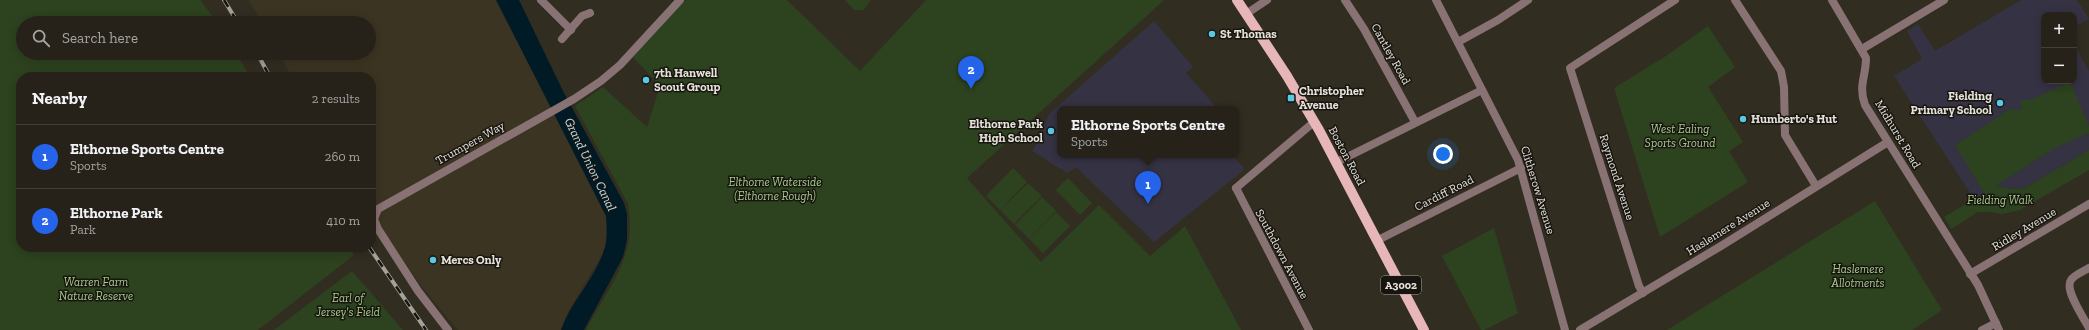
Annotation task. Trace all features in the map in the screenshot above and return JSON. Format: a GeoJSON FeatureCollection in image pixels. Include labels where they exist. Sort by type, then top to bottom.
{"type":"FeatureCollection","features":[{"type":"Feature","properties":{"kind":"main road","name":"Boston Road"},"geometry":{"type":"LineString","coordinates":[[1237,0],[1287,76],[1337,162],[1424,330]]}},
{"type":"Feature","properties":{"kind":"street"},"geometry":{"type":"LineString","coordinates":[[541,0],[571,30]]}},
{"type":"Feature","properties":{"kind":"street","name":"Trumpers Way"},"geometry":{"type":"LineString","coordinates":[[376,214],[378,208],[574,99],[601,81],[620,65],[680,0]]}},
{"type":"Feature","properties":{"kind":"street"},"geometry":{"type":"LineString","coordinates":[[1246,14],[1267,0]]}},
{"type":"Feature","properties":{"kind":"street","name":"Cantley Road"},"geometry":{"type":"LineString","coordinates":[[1345,0],[1364,29],[1414,122]]}},
{"type":"Feature","properties":{"kind":"street","name":"Clitherow Avenue"},"geometry":{"type":"LineString","coordinates":[[1436,0],[1510,141],[1521,168],[1565,330]]}},
{"type":"Feature","properties":{"kind":"street"},"geometry":{"type":"LineString","coordinates":[[1458,42],[1498,20],[1528,0]]}},
{"type":"Feature","properties":{"kind":"street","name":"Raymond Avenue"},"geometry":{"type":"LineString","coordinates":[[1643,293],[1639,286],[1570,68],[1674,0]]}},
{"type":"Feature","properties":{"kind":"street"},"geometry":{"type":"LineString","coordinates":[[1735,0],[1781,70],[1784,87],[1785,135],[1816,186]]}},
{"type":"Feature","properties":{"kind":"street","name":"Midhurst Road"},"geometry":{"type":"LineString","coordinates":[[1832,0],[1866,58],[1866,66],[1861,84],[1865,105],[1970,274],[1978,284],[1998,326]]}},
{"type":"Feature","properties":{"kind":"street"},"geometry":{"type":"LineString","coordinates":[[1862,49],[1944,0]]}},
{"type":"Feature","properties":{"kind":"street"},"geometry":{"type":"LineString","coordinates":[[562,39],[582,16],[590,13]]}},
{"type":"Feature","properties":{"kind":"street"},"geometry":{"type":"LineString","coordinates":[[1337,162],[1414,122],[1482,90]]}},
{"type":"Feature","properties":{"kind":"street","name":"Southdown Avenue"},"geometry":{"type":"LineString","coordinates":[[1309,330],[1233,189],[1314,122]]}},
{"type":"Feature","properties":{"kind":"street","name":"Haslemere Avenue"},"geometry":{"type":"LineString","coordinates":[[1580,330],[1643,293],[1888,142]]}},
{"type":"Feature","properties":{"kind":"street","name":"Cardiff Road"},"geometry":{"type":"LineString","coordinates":[[1378,240],[1521,168]]}},
{"type":"Feature","properties":{"kind":"street","name":"Ridley Avenue"},"geometry":{"type":"LineString","coordinates":[[1970,274],[2089,204]]}},
{"type":"Feature","properties":{"kind":"street","name":"Trumpers Way"},"geometry":{"type":"LineString","coordinates":[[376,224],[418,291],[448,330]]}},
{"type":"Feature","properties":{"kind":"street"},"geometry":{"type":"LineString","coordinates":[[2089,268],[2071,280],[2069,292],[2089,328]]}},
{"type":"Feature","properties":{"kind":"street"},"geometry":{"type":"LineString","coordinates":[[1982,330],[1998,326]]}},
{"type":"Feature","properties":{"kind":"shaded area"},"geometry":{"type":"Polygon","coordinates":[[[249,0],[496,0],[606,216],[606,240],[604,252],[569,310],[561,330],[458,330],[422,287],[376,221],[376,72],[289,72],[283,60],[376,60],[376,16],[258,16],[249,0]]]}},
{"type":"Feature","properties":{"kind":"shaded area","name":"Fielding Primary School"},"geometry":{"type":"Polygon","coordinates":[[[2021,0],[2077,0],[2089,19],[2077,25],[2077,12],[2041,12],[2041,84],[2077,84],[2077,49],[2089,71],[2089,150],[2025,188],[2012,189],[1995,186],[1974,199],[1894,76],[1922,59],[1907,31],[1918,24],[1935,51],[2021,0]]]}},
{"type":"Feature","properties":{"kind":"shaded area","name":"Elthorne Park High School"},"geometry":{"type":"Polygon","coordinates":[[[1154,21],[1193,67],[1186,73],[1215,106],[1058,106],[1154,21]]]}},
{"type":"Feature","properties":{"kind":"shaded area","name":"Elthorne Park High School"},"geometry":{"type":"Polygon","coordinates":[[[1057,107],[1057,158],[1235,158],[1245,169],[1154,242],[1076,167],[1067,173],[1032,151],[1038,141],[1049,114],[1057,107]]]}},
{"type":"Feature","properties":{"kind":"green space","name":"Warren Farm Nature Reserve"},"geometry":{"type":"Polygon","coordinates":[[[0,0],[200,0],[213,16],[16,16],[16,60],[240,60],[247,72],[16,72],[16,252],[352,252],[354,255],[258,330],[0,330],[0,0]]]}},
{"type":"Feature","properties":{"kind":"green space","name":"Elthorne Waterside (Elthorne Rough)"},"geometry":{"type":"Polygon","coordinates":[[[686,0],[787,0],[860,71],[926,0],[1164,0],[967,178],[1041,262],[1099,205],[1150,256],[1185,226],[1241,330],[586,330],[618,274],[623,262],[627,250],[630,221],[628,204],[575,106],[603,87],[647,127],[660,86],[633,57],[667,18],[686,0]]]}},
{"type":"Feature","properties":{"kind":"green space"},"geometry":{"type":"Polygon","coordinates":[[[845,0],[871,0],[863,10],[854,10],[845,0]]]}},
{"type":"Feature","properties":{"kind":"green space","name":"West Ealing Sports Ground"},"geometry":{"type":"Polygon","coordinates":[[[1708,26],[1735,67],[1708,87],[1743,142],[1729,151],[1748,182],[1660,237],[1614,88],[1666,56],[1708,26]]]}},
{"type":"Feature","properties":{"kind":"green space","name":"Fielding Walk"},"geometry":{"type":"Polygon","coordinates":[[[2066,84],[2071,84],[2089,126],[2089,133],[2055,148],[1996,186],[2012,189],[2025,188],[2089,150],[2089,170],[2020,210],[2002,214],[1978,212],[1951,229],[1944,217],[1984,193],[1955,145],[2012,108],[2014,110],[2019,110],[2022,107],[2020,101],[2033,99],[2066,84]]]}},
{"type":"Feature","properties":{"kind":"green space"},"geometry":{"type":"Polygon","coordinates":[[[1013,168],[1027,182],[1000,210],[986,196],[1013,168]]]}},
{"type":"Feature","properties":{"kind":"green space"},"geometry":{"type":"Polygon","coordinates":[[[1068,178],[1092,203],[1080,215],[1056,190],[1068,178]]]}},
{"type":"Feature","properties":{"kind":"green space"},"geometry":{"type":"Polygon","coordinates":[[[1028,183],[1042,196],[1014,224],[1000,210],[1028,183]]]}},
{"type":"Feature","properties":{"kind":"green space"},"geometry":{"type":"Polygon","coordinates":[[[1042,197],[1056,211],[1029,239],[1015,225],[1042,197]]]}},
{"type":"Feature","properties":{"kind":"green space","name":"Haslemere Allotments"},"geometry":{"type":"Polygon","coordinates":[[[1875,201],[1942,310],[1912,330],[1667,330],[1875,201]]]}},
{"type":"Feature","properties":{"kind":"green space"},"geometry":{"type":"Polygon","coordinates":[[[1056,212],[1070,226],[1043,253],[1029,239],[1056,212]]]}},
{"type":"Feature","properties":{"kind":"green space"},"geometry":{"type":"Polygon","coordinates":[[[1494,228],[1518,313],[1484,330],[1481,330],[1442,256],[1494,228]]]}},
{"type":"Feature","properties":{"kind":"green space","name":"Earl of Jersey's Field"},"geometry":{"type":"Polygon","coordinates":[[[352,271],[403,330],[274,330],[352,271]]]}},
{"type":"Feature","properties":{"kind":"water","name":"Grand Union Canal"},"geometry":{"type":"Polygon","coordinates":[[[496,0],[519,0],[564,93],[624,203],[627,214],[627,240],[623,257],[584,330],[561,330],[570,310],[594,273],[605,248],[607,230],[606,216],[496,0]]]}},
{"type":"Feature","properties":{"kind":"railway"},"geometry":{"type":"LineString","coordinates":[[224,0],[234,16]]}},
{"type":"Feature","properties":{"kind":"railway"},"geometry":{"type":"LineString","coordinates":[[261,60],[267,72]]}},
{"type":"Feature","properties":{"kind":"railway"},"geometry":{"type":"LineString","coordinates":[[372,252],[426,330]]}},
{"type":"Feature","properties":{"kind":"place","name":"St Thomas"},"geometry":{"type":"Point","coordinates":[1212,34]}},
{"type":"Feature","properties":{"kind":"place","name":"7th Hanwell Scout Group"},"geometry":{"type":"Point","coordinates":[646,80]}},
{"type":"Feature","properties":{"kind":"place","name":"Elthorne Park"},"geometry":{"type":"Point","coordinates":[971,89]}},
{"type":"Feature","properties":{"kind":"place","name":"Christopher Avenue"},"geometry":{"type":"Point","coordinates":[1291,98]}},
{"type":"Feature","properties":{"kind":"place","name":"Fielding Primary School"},"geometry":{"type":"Point","coordinates":[2000,103]}},
{"type":"Feature","properties":{"kind":"place","name":"Humberto's Hut"},"geometry":{"type":"Point","coordinates":[1743,119]}},
{"type":"Feature","properties":{"kind":"place","name":"Elthorne Park High School"},"geometry":{"type":"Point","coordinates":[1051,131]}},
{"type":"Feature","properties":{"kind":"place","name":"Elthorne Sports Centre"},"geometry":{"type":"Point","coordinates":[1148,204]}},
{"type":"Feature","properties":{"kind":"place","name":"Mercs Only"},"geometry":{"type":"Point","coordinates":[433,260]}}]}
